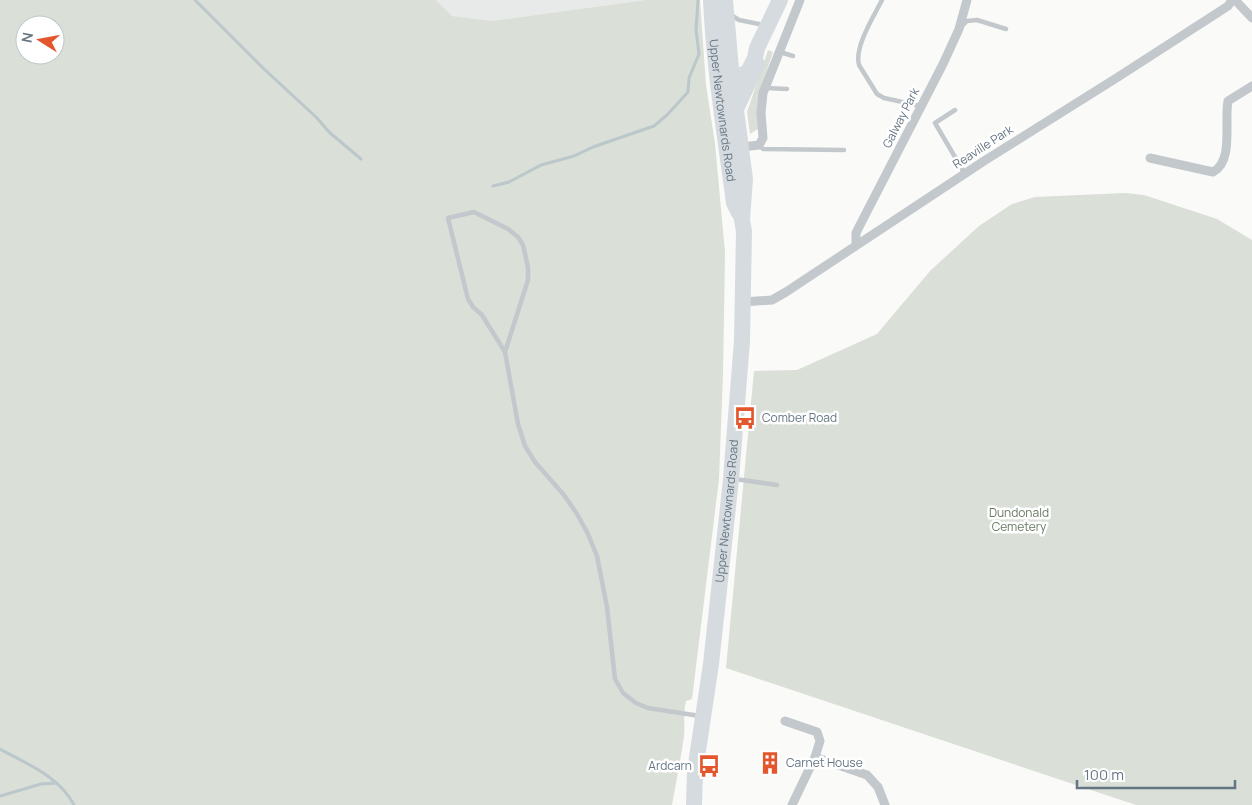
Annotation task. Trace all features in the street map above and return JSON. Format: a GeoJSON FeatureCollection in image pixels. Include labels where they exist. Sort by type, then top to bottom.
{"type":"FeatureCollection","features":[{"type":"Feature","properties":{"kind":"highway","name":"Upper Newtownards Road"},"geometry":{"type":"LineString","coordinates":[[694,805],[695,771],[704,716],[731,479],[740,369],[744,232],[742,220],[745,179],[742,147],[736,109],[725,80],[713,37],[711,0]]}},
{"type":"Feature","properties":{"kind":"highway"},"geometry":{"type":"LineString","coordinates":[[725,80],[748,72],[780,0]]}},
{"type":"Feature","properties":{"kind":"highway","name":"Upper Newtownards Road"},"geometry":{"type":"LineString","coordinates":[[725,6],[728,39],[725,80],[734,203],[742,220]]}},
{"type":"Feature","properties":{"kind":"highway"},"geometry":{"type":"LineString","coordinates":[[728,39],[735,49],[747,50],[758,46]]}},
{"type":"Feature","properties":{"kind":"highway"},"geometry":{"type":"LineString","coordinates":[[736,109],[760,56],[758,46]]}},
{"type":"Feature","properties":{"kind":"highway","name":"Upper Newtownards Road"},"geometry":{"type":"LineString","coordinates":[[682,805],[695,771]]}},
{"type":"Feature","properties":{"kind":"street"},"geometry":{"type":"LineString","coordinates":[[742,147],[759,145],[763,138],[761,113],[765,88],[800,0]]}},
{"type":"Feature","properties":{"kind":"street","name":"Galway Park"},"geometry":{"type":"LineString","coordinates":[[856,245],[856,233],[959,28],[967,0]]}},
{"type":"Feature","properties":{"kind":"street"},"geometry":{"type":"LineString","coordinates":[[1234,0],[1252,18]]}},
{"type":"Feature","properties":{"kind":"street","name":"Reaville Park"},"geometry":{"type":"LineString","coordinates":[[742,302],[772,300],[844,255],[856,245],[965,174],[1180,38],[1234,0]]}},
{"type":"Feature","properties":{"kind":"street"},"geometry":{"type":"LineString","coordinates":[[1150,158],[1213,172],[1219,169],[1224,162],[1228,130],[1226,110],[1228,101],[1252,86]]}},
{"type":"Feature","properties":{"kind":"street"},"geometry":{"type":"LineString","coordinates":[[785,721],[817,732],[820,741],[815,757],[792,805]]}},
{"type":"Feature","properties":{"kind":"street"},"geometry":{"type":"LineString","coordinates":[[815,757],[867,775],[878,787],[886,805]]}},
{"type":"Feature","properties":{"kind":"lane"},"geometry":{"type":"LineString","coordinates":[[882,0],[860,47],[859,64],[877,94],[884,98],[921,106]]}},
{"type":"Feature","properties":{"kind":"lane"},"geometry":{"type":"LineString","coordinates":[[725,6],[739,20],[769,26]]}},
{"type":"Feature","properties":{"kind":"lane"},"geometry":{"type":"LineString","coordinates":[[959,28],[967,21],[977,20],[1006,29]]}},
{"type":"Feature","properties":{"kind":"lane"},"geometry":{"type":"LineString","coordinates":[[780,52],[793,56]]}},
{"type":"Feature","properties":{"kind":"lane"},"geometry":{"type":"LineString","coordinates":[[765,88],[787,88]]}},
{"type":"Feature","properties":{"kind":"lane"},"geometry":{"type":"LineString","coordinates":[[955,110],[936,123],[965,174]]}},
{"type":"Feature","properties":{"kind":"lane"},"geometry":{"type":"LineString","coordinates":[[759,145],[763,149],[844,150]]}},
{"type":"Feature","properties":{"kind":"lane"},"geometry":{"type":"LineString","coordinates":[[505,352],[528,280],[528,267],[523,245],[518,237],[508,229],[474,212],[448,218],[468,299],[473,307],[482,315],[505,352],[518,424],[525,446],[577,514],[597,556],[607,607],[615,679],[623,692],[636,703],[648,708],[704,716]]}},
{"type":"Feature","properties":{"kind":"lane"},"geometry":{"type":"LineString","coordinates":[[731,479],[777,485]]}},
{"type":"Feature","properties":{"kind":"shaded area"},"geometry":{"type":"Polygon","coordinates":[[[436,0],[645,0],[492,21],[451,16],[436,0]]]}},
{"type":"Feature","properties":{"kind":"green space"},"geometry":{"type":"Polygon","coordinates":[[[0,0],[436,0],[452,16],[492,21],[645,0],[700,0],[706,85],[715,144],[725,252],[723,373],[719,479],[692,699],[686,701],[685,705],[684,736],[672,805],[0,805],[0,0]]]}},
{"type":"Feature","properties":{"kind":"green space"},"geometry":{"type":"Polygon","coordinates":[[[768,50],[773,52],[758,101],[758,129],[750,134],[747,112],[768,50]]]}},
{"type":"Feature","properties":{"kind":"green space","name":"Dundonald Cemetery"},"geometry":{"type":"Polygon","coordinates":[[[1125,193],[1144,195],[1217,219],[1252,240],[1252,805],[1136,805],[726,668],[754,371],[797,370],[877,334],[930,271],[979,226],[1012,204],[1035,197],[1125,193]]]}},
{"type":"Feature","properties":{"kind":"waterway"},"geometry":{"type":"LineString","coordinates":[[195,0],[263,68],[317,118],[329,132],[361,159]]}},
{"type":"Feature","properties":{"kind":"waterway"},"geometry":{"type":"LineString","coordinates":[[493,186],[509,182],[541,165],[574,156],[593,147],[654,126],[667,115],[688,92],[689,78],[699,54],[696,30],[698,0]]}},
{"type":"Feature","properties":{"kind":"waterway"},"geometry":{"type":"LineString","coordinates":[[0,749],[51,778],[68,795],[74,805]]}},
{"type":"Feature","properties":{"kind":"waterway"},"geometry":{"type":"LineString","coordinates":[[0,796],[41,784],[56,783]]}},
{"type":"Feature","properties":{"kind":"place","name":"Comber Road"},"geometry":{"type":"Point","coordinates":[745,418]}},
{"type":"Feature","properties":{"kind":"place","name":"Carnet House"},"geometry":{"type":"Point","coordinates":[770,763]}},
{"type":"Feature","properties":{"kind":"place","name":"Ardcarn"},"geometry":{"type":"Point","coordinates":[709,766]}}]}
